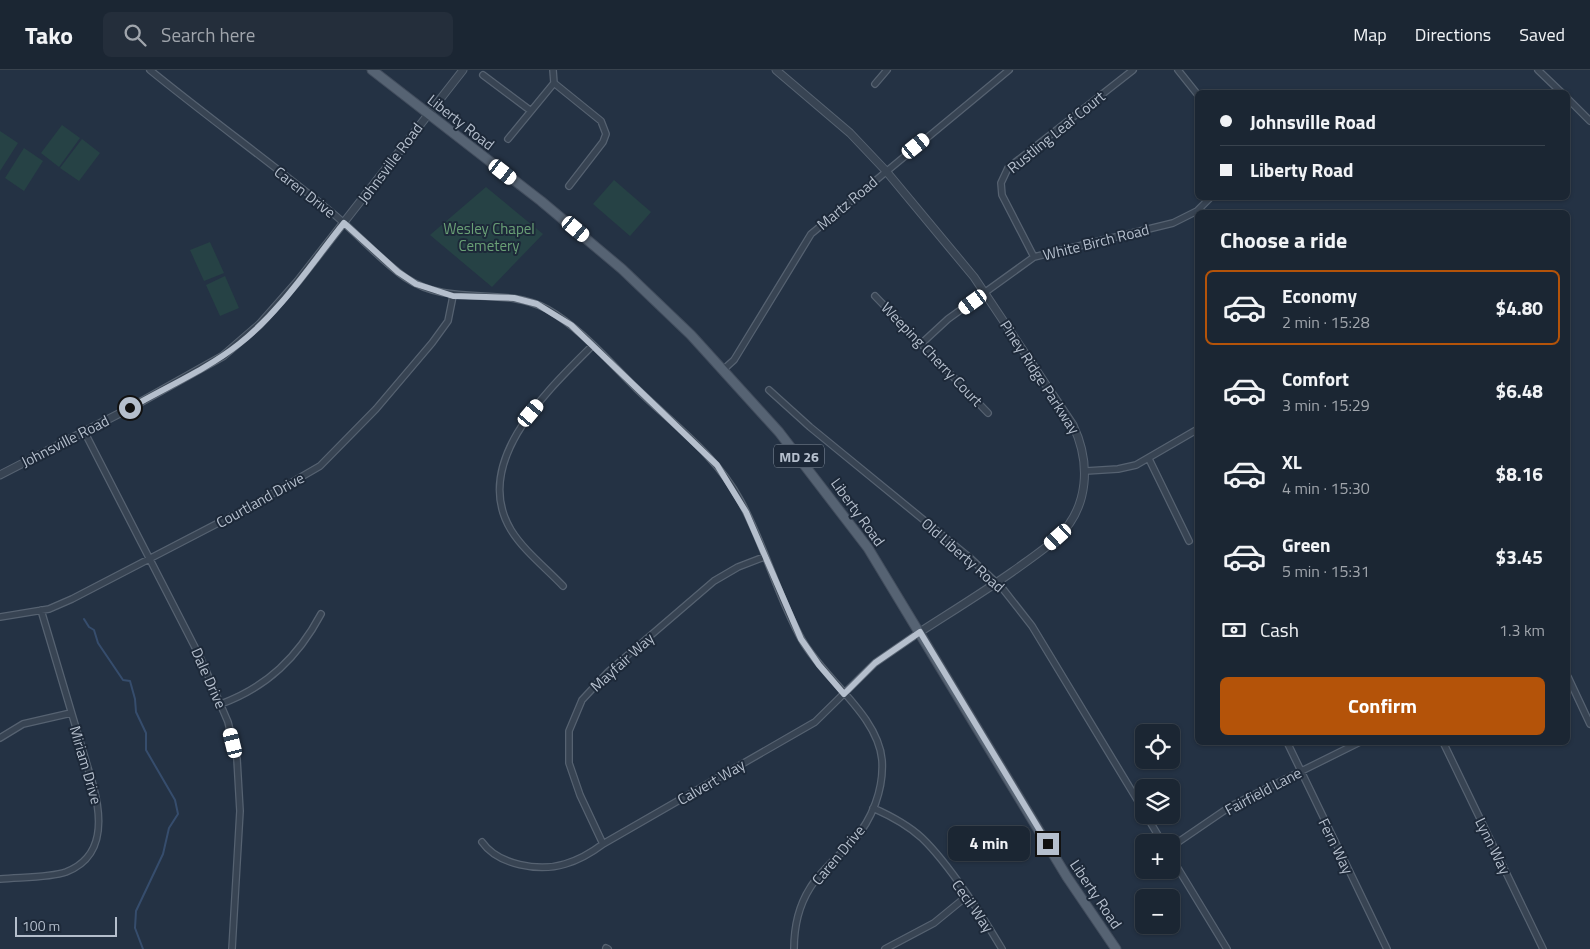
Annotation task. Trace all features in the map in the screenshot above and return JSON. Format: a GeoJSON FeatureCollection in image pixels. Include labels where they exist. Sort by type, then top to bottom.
{"type":"FeatureCollection","features":[{"type":"Feature","properties":{"kind":"main road","name":"Liberty Road"},"geometry":{"type":"LineString","coordinates":[[372,70],[600,250],[659,303],[724,369],[779,432],[868,548],[1067,877],[1116,949]]}},
{"type":"Feature","properties":{"kind":"street","name":"Caren Drive"},"geometry":{"type":"LineString","coordinates":[[150,70],[344,223],[408,279],[424,288],[453,296],[514,298],[537,304],[571,325],[717,465],[743,506],[801,639],[819,665],[864,716],[879,744],[880,790],[873,808],[857,836],[821,872],[808,890],[797,919],[794,949]]}},
{"type":"Feature","properties":{"kind":"street","name":"Johnsville Road"},"geometry":{"type":"LineString","coordinates":[[0,475],[201,370],[240,343],[284,299],[464,70]]}},
{"type":"Feature","properties":{"kind":"street"},"geometry":{"type":"LineString","coordinates":[[508,139],[554,83],[553,70]]}},
{"type":"Feature","properties":{"kind":"street","name":"Piney Ridge Parkway"},"geometry":{"type":"LineString","coordinates":[[776,70],[842,127],[886,171],[985,293],[1073,425],[1082,448],[1086,471],[1080,502],[1065,529],[1050,544],[996,583],[920,632]]}},
{"type":"Feature","properties":{"kind":"street"},"geometry":{"type":"LineString","coordinates":[[875,84],[887,70]]}},
{"type":"Feature","properties":{"kind":"street","name":"Martz Road"},"geometry":{"type":"LineString","coordinates":[[724,369],[734,360],[810,234],[1008,70]]}},
{"type":"Feature","properties":{"kind":"street","name":"Rustling Leaf Court"},"geometry":{"type":"LineString","coordinates":[[1034,257],[1002,195],[1004,175],[1008,168],[1132,70]]}},
{"type":"Feature","properties":{"kind":"street"},"geometry":{"type":"LineString","coordinates":[[1178,70],[1195,91]]}},
{"type":"Feature","properties":{"kind":"street"},"geometry":{"type":"LineString","coordinates":[[1538,70],[1559,90]]}},
{"type":"Feature","properties":{"kind":"street"},"geometry":{"type":"LineString","coordinates":[[483,75],[531,111]]}},
{"type":"Feature","properties":{"kind":"street"},"geometry":{"type":"LineString","coordinates":[[554,83],[601,121],[606,134],[603,142],[569,186]]}},
{"type":"Feature","properties":{"kind":"street"},"geometry":{"type":"LineString","coordinates":[[1570,101],[1590,121]]}},
{"type":"Feature","properties":{"kind":"street","name":"White Birch Road"},"geometry":{"type":"LineString","coordinates":[[1199,210],[1208,200]]}},
{"type":"Feature","properties":{"kind":"street","name":"White Birch Road"},"geometry":{"type":"LineString","coordinates":[[922,343],[948,319],[1034,257],[1173,223],[1195,212]]}},
{"type":"Feature","properties":{"kind":"street","name":"Courtland Drive"},"geometry":{"type":"LineString","coordinates":[[0,617],[41,610],[67,602],[251,506],[320,466],[376,410],[432,343],[448,321],[453,296]]}},
{"type":"Feature","properties":{"kind":"street","name":"Weeping Cherry Court"},"geometry":{"type":"LineString","coordinates":[[875,296],[988,413]]}},
{"type":"Feature","properties":{"kind":"street"},"geometry":{"type":"LineString","coordinates":[[563,586],[512,530],[501,498],[501,473],[509,449],[531,413],[593,346]]}},
{"type":"Feature","properties":{"kind":"street","name":"Old Liberty Road"},"geometry":{"type":"LineString","coordinates":[[770,390],[803,421],[969,557],[996,583],[1032,626],[1135,796]]}},
{"type":"Feature","properties":{"kind":"street","name":"Dale Drive"},"geometry":{"type":"LineString","coordinates":[[84,431],[201,659],[221,704],[237,759],[240,796],[239,855],[232,949]]}},
{"type":"Feature","properties":{"kind":"street"},"geometry":{"type":"LineString","coordinates":[[1086,471],[1118,469],[1149,459],[1195,431]]}},
{"type":"Feature","properties":{"kind":"street"},"geometry":{"type":"LineString","coordinates":[[1149,459],[1189,541]]}},
{"type":"Feature","properties":{"kind":"street","name":"Mayfair Way"},"geometry":{"type":"LineString","coordinates":[[603,844],[580,795],[569,763],[569,731],[582,700],[608,672],[714,581],[738,567],[764,556]]}},
{"type":"Feature","properties":{"kind":"street","name":"Miriam Drive"},"geometry":{"type":"LineString","coordinates":[[0,879],[65,872],[84,861],[96,845],[100,823],[99,808],[41,610]]}},
{"type":"Feature","properties":{"kind":"street"},"geometry":{"type":"LineString","coordinates":[[221,704],[250,692],[277,672],[296,652],[320,614]]}},
{"type":"Feature","properties":{"kind":"street","name":"Calvert Way"},"geometry":{"type":"LineString","coordinates":[[482,842],[490,852],[508,861],[543,867],[557,866],[590,854],[603,844],[808,727],[823,716],[875,663],[920,632]]}},
{"type":"Feature","properties":{"kind":"street"},"geometry":{"type":"LineString","coordinates":[[1570,681],[1590,724]]}},
{"type":"Feature","properties":{"kind":"street"},"geometry":{"type":"LineString","coordinates":[[0,738],[23,724],[71,713]]}},
{"type":"Feature","properties":{"kind":"street","name":"Fern Way"},"geometry":{"type":"LineString","coordinates":[[1288,745],[1387,949]]}},
{"type":"Feature","properties":{"kind":"street","name":"Fairfield Lane"},"geometry":{"type":"LineString","coordinates":[[1180,841],[1231,806],[1354,745]]}},
{"type":"Feature","properties":{"kind":"street","name":"Lynn Way"},"geometry":{"type":"LineString","coordinates":[[1444,745],[1543,949]]}},
{"type":"Feature","properties":{"kind":"street","name":"Cecil Way"},"geometry":{"type":"LineString","coordinates":[[873,808],[898,820],[923,839],[967,896],[1002,949]]}},
{"type":"Feature","properties":{"kind":"street"},"geometry":{"type":"LineString","coordinates":[[1180,872],[1227,949]]}},
{"type":"Feature","properties":{"kind":"street"},"geometry":{"type":"LineString","coordinates":[[885,949],[934,922],[967,896]]}},
{"type":"Feature","properties":{"kind":"green space"},"geometry":{"type":"Polygon","coordinates":[[[62,125],[80,138],[59,167],[41,153],[62,125]]]}},
{"type":"Feature","properties":{"kind":"green space"},"geometry":{"type":"Polygon","coordinates":[[[0,131],[18,143],[0,171],[0,131]]]}},
{"type":"Feature","properties":{"kind":"green space"},"geometry":{"type":"Polygon","coordinates":[[[82,139],[100,153],[79,181],[60,168],[82,139]]]}},
{"type":"Feature","properties":{"kind":"green space"},"geometry":{"type":"Polygon","coordinates":[[[24,148],[43,161],[24,191],[5,178],[24,148]]]}},
{"type":"Feature","properties":{"kind":"green space"},"geometry":{"type":"Polygon","coordinates":[[[614,180],[651,212],[630,236],[593,204],[614,180]]]}},
{"type":"Feature","properties":{"kind":"green space","name":"Wesley Chapel Cemetery"},"geometry":{"type":"Polygon","coordinates":[[[486,187],[543,234],[492,287],[430,235],[486,187]]]}},
{"type":"Feature","properties":{"kind":"green space"},"geometry":{"type":"Polygon","coordinates":[[[210,242],[224,273],[204,281],[190,250],[210,242]]]}},
{"type":"Feature","properties":{"kind":"green space"},"geometry":{"type":"Polygon","coordinates":[[[225,276],[239,308],[220,316],[206,285],[225,276]]]}},
{"type":"Feature","properties":{"kind":"waterway"},"geometry":{"type":"LineString","coordinates":[[84,619],[89,627],[94,630],[98,643],[123,680],[130,681],[136,712],[146,733],[146,750],[175,800],[178,814],[169,828],[163,854],[136,911],[135,928],[143,949]]}},
{"type":"Feature","properties":{"kind":"route"},"geometry":{"type":"LineString","coordinates":[[130,408],[201,370],[240,343],[284,299],[344,223],[398,272],[424,288],[453,296],[514,298],[537,304],[571,325],[707,453],[717,465],[746,512],[801,639],[808,651],[844,694],[875,663],[920,632],[1048,844]]}}]}
